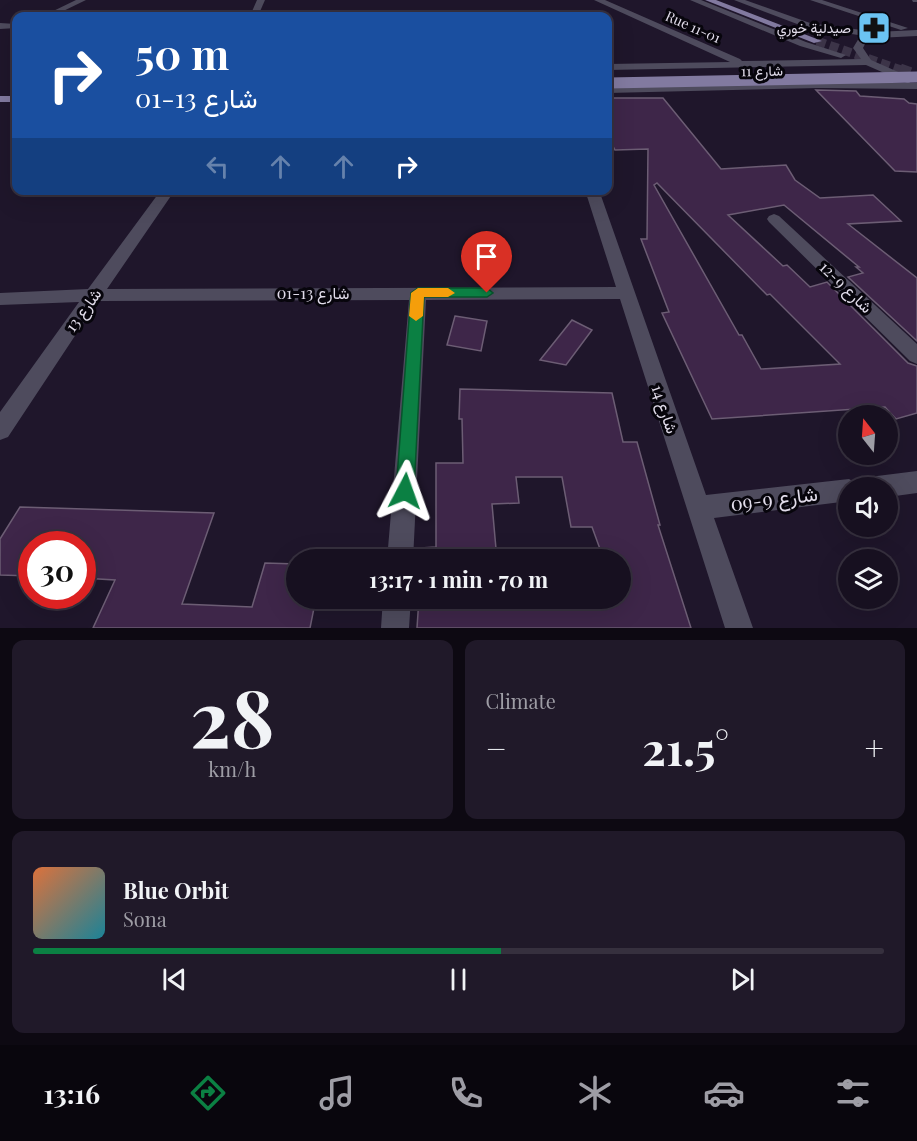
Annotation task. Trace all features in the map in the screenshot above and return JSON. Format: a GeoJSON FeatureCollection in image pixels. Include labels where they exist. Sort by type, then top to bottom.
{"type":"FeatureCollection","features":[{"type":"Feature","properties":{"kind":"main road"},"geometry":{"type":"LineString","coordinates":[[709,0],[821,39],[725,0]]}},
{"type":"Feature","properties":{"kind":"main road"},"geometry":{"type":"LineString","coordinates":[[612,75],[793,70],[917,70]]}},
{"type":"Feature","properties":{"kind":"main road"},"geometry":{"type":"LineString","coordinates":[[612,83],[917,77]]}},
{"type":"Feature","properties":{"kind":"street"},"geometry":{"type":"LineString","coordinates":[[56,12],[82,0]]}},
{"type":"Feature","properties":{"kind":"street","name":"Rue 11-01"},"geometry":{"type":"LineString","coordinates":[[598,0],[744,64]]}},
{"type":"Feature","properties":{"kind":"street"},"geometry":{"type":"LineString","coordinates":[[694,0],[816,49],[866,60],[891,74],[917,84]]}},
{"type":"Feature","properties":{"kind":"street"},"geometry":{"type":"LineString","coordinates":[[738,0],[808,25],[876,35],[917,33]]}},
{"type":"Feature","properties":{"kind":"street"},"geometry":{"type":"LineString","coordinates":[[814,0],[917,33]]}},
{"type":"Feature","properties":{"kind":"street"},"geometry":{"type":"LineString","coordinates":[[866,60],[858,48],[862,40],[876,35]]}},
{"type":"Feature","properties":{"kind":"street","name":"شارع 11"},"geometry":{"type":"LineString","coordinates":[[612,67],[866,60]]}},
{"type":"Feature","properties":{"kind":"street","name":"شارع 11"},"geometry":{"type":"LineString","coordinates":[[612,90],[917,84]]}},
{"type":"Feature","properties":{"kind":"street","name":"شارع 13"},"geometry":{"type":"LineString","coordinates":[[0,430],[36,375],[164,195]]}},
{"type":"Feature","properties":{"kind":"street","name":"شارع 14"},"geometry":{"type":"LineString","coordinates":[[594,195],[739,628]]}},
{"type":"Feature","properties":{"kind":"street","name":"شارع 9-12"},"geometry":{"type":"LineString","coordinates":[[774,219],[917,356]]}},
{"type":"Feature","properties":{"kind":"street"},"geometry":{"type":"LineString","coordinates":[[401,549],[418,293]]}},
{"type":"Feature","properties":{"kind":"street","name":"شارع 13-01"},"geometry":{"type":"LineString","coordinates":[[0,299],[94,295],[625,293]]}},
{"type":"Feature","properties":{"kind":"street"},"geometry":{"type":"LineString","coordinates":[[898,484],[917,482]]}},
{"type":"Feature","properties":{"kind":"street","name":"شارع 9-09"},"geometry":{"type":"LineString","coordinates":[[699,508],[838,491]]}},
{"type":"Feature","properties":{"kind":"street"},"geometry":{"type":"LineString","coordinates":[[395,628],[396,609]]}},
{"type":"Feature","properties":{"kind":"building"},"geometry":{"type":"Polygon","coordinates":[[[816,90],[856,91],[860,96],[904,99],[909,103],[917,104],[917,172],[895,171],[816,90]]]}},
{"type":"Feature","properties":{"kind":"building"},"geometry":{"type":"Polygon","coordinates":[[[612,98],[663,98],[721,169],[786,165],[795,180],[820,198],[873,195],[901,221],[848,224],[917,278],[917,341],[848,277],[863,273],[856,267],[859,267],[784,205],[728,215],[783,266],[787,265],[810,287],[827,282],[908,363],[917,366],[917,413],[898,418],[898,405],[838,405],[838,410],[712,419],[662,313],[669,312],[641,239],[647,239],[648,149],[615,150],[612,145],[612,98]],[[657,183],[654,185],[739,335],[742,335],[761,369],[840,364],[770,294],[767,295],[657,183]]]}},
{"type":"Feature","properties":{"kind":"building"},"geometry":{"type":"Polygon","coordinates":[[[455,316],[487,321],[481,351],[447,345],[455,316]]]}},
{"type":"Feature","properties":{"kind":"building"},"geometry":{"type":"Polygon","coordinates":[[[572,320],[592,330],[566,365],[540,360],[572,320]]]}},
{"type":"Feature","properties":{"kind":"building"},"geometry":{"type":"Polygon","coordinates":[[[460,389],[612,393],[623,442],[637,442],[660,525],[658,525],[691,628],[417,628],[418,609],[631,609],[631,549],[600,549],[592,527],[571,527],[562,477],[516,477],[519,503],[492,504],[496,549],[421,549],[436,547],[436,463],[463,463],[462,419],[459,419],[460,389]]]}},
{"type":"Feature","properties":{"kind":"building"},"geometry":{"type":"Polygon","coordinates":[[[20,507],[214,513],[182,604],[252,607],[265,563],[286,564],[286,609],[314,609],[310,628],[93,628],[115,580],[96,579],[96,531],[18,531],[18,576],[0,575],[0,539],[20,507]]]}},
{"type":"Feature","properties":{"kind":"tunnel"},"geometry":{"type":"LineString","coordinates":[[817,41],[904,71]]}},
{"type":"Feature","properties":{"kind":"tunnel"},"geometry":{"type":"LineString","coordinates":[[900,69],[917,75]]}},
{"type":"Feature","properties":{"kind":"slow traffic"},"geometry":{"type":"LineString","coordinates":[[416,316],[418,293],[448,293]]}},
{"type":"Feature","properties":{"kind":"place","name":"صيدلية خوري"},"geometry":{"type":"Point","coordinates":[874,28]}},
{"type":"Feature","properties":{"kind":"route"},"geometry":{"type":"LineString","coordinates":[[405,491],[418,293],[487,293]]}}]}
